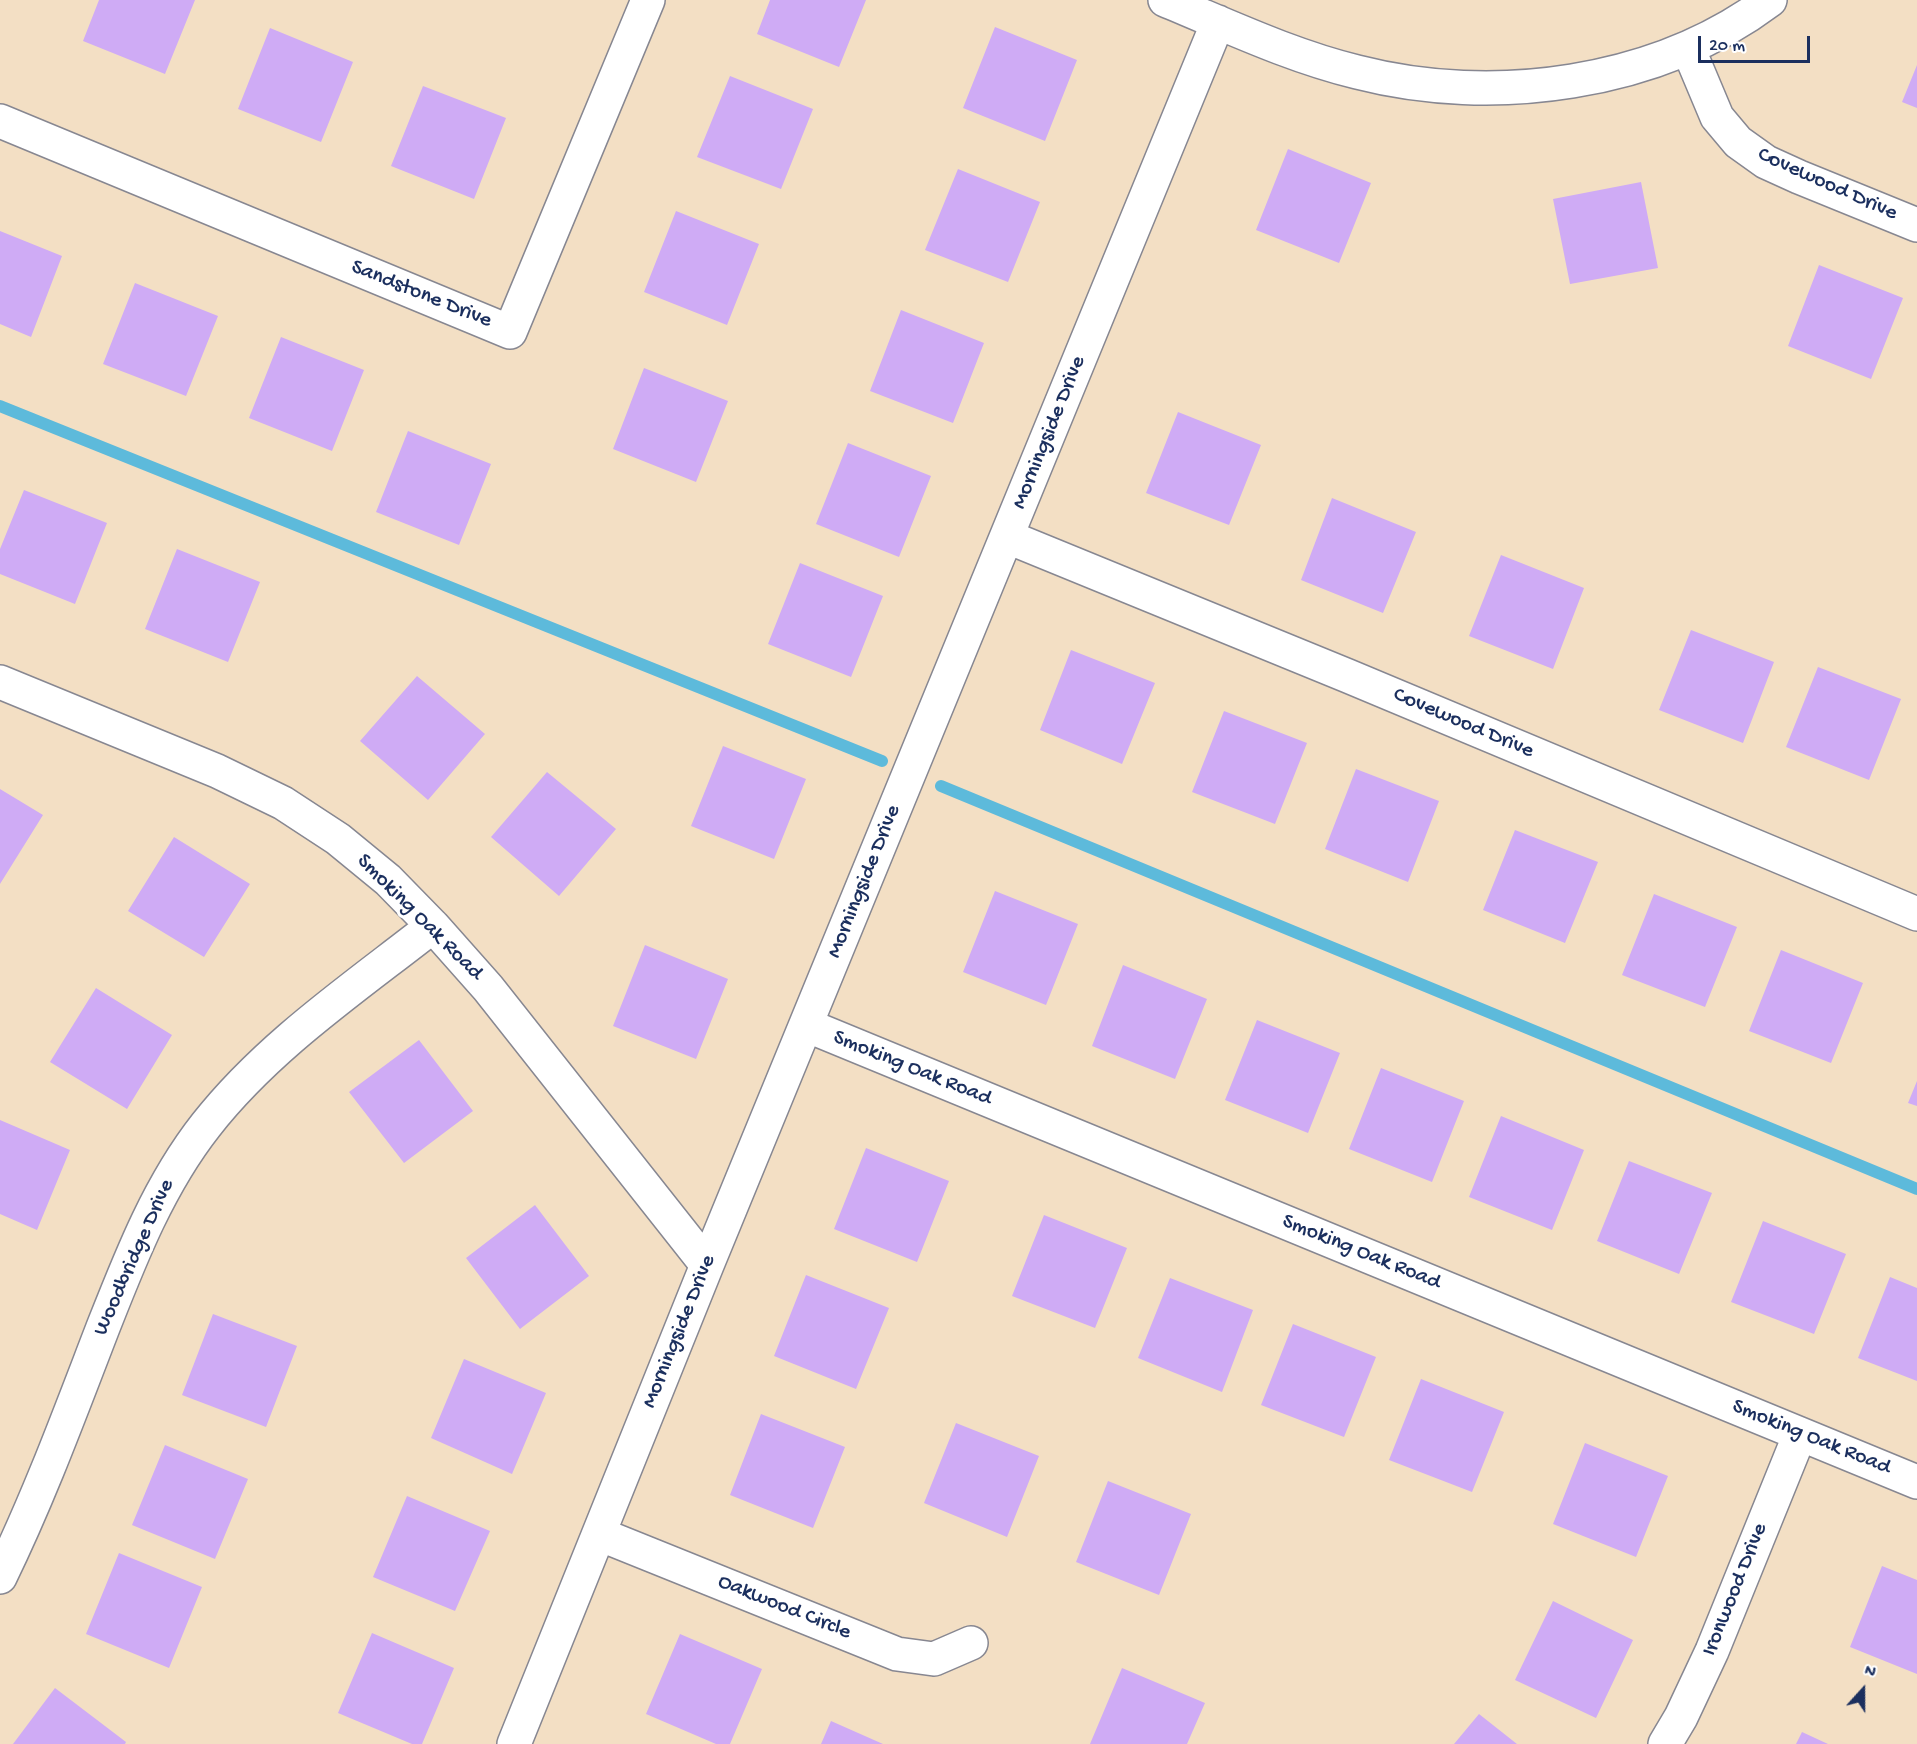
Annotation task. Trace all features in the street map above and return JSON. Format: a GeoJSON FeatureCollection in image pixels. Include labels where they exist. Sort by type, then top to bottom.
{"type":"FeatureCollection","features":[{"type":"Feature","properties":{"kind":"street","name":"Sandstone Drive"},"geometry":{"type":"LineString","coordinates":[[0,121],[510,332],[648,0]]}},
{"type":"Feature","properties":{"kind":"street"},"geometry":{"type":"LineString","coordinates":[[1166,0],[1287,50],[1357,73],[1429,86],[1504,87],[1581,81],[1635,67],[1688,48],[1747,17],[1770,0]]}},
{"type":"Feature","properties":{"kind":"street","name":"Morningside Drive"},"geometry":{"type":"LineString","coordinates":[[514,1744],[707,1265],[1218,22]]}},
{"type":"Feature","properties":{"kind":"street","name":"Covewood Drive"},"geometry":{"type":"LineString","coordinates":[[1688,48],[1717,117],[1738,142],[1766,162],[1917,225]]}},
{"type":"Feature","properties":{"kind":"street","name":"Covewood Drive"},"geometry":{"type":"LineString","coordinates":[[1008,537],[1348,675],[1917,914]]}},
{"type":"Feature","properties":{"kind":"street","name":"Smoking Oak Road"},"geometry":{"type":"LineString","coordinates":[[0,682],[217,771],[283,803],[338,839],[388,880],[488,988],[707,1265]]}},
{"type":"Feature","properties":{"kind":"street","name":"Woodbridge Drive"},"geometry":{"type":"LineString","coordinates":[[0,1577],[29,1518],[126,1271],[152,1212],[176,1167],[205,1126],[235,1090],[270,1055],[433,926]]}},
{"type":"Feature","properties":{"kind":"street","name":"Smoking Oak Road"},"geometry":{"type":"LineString","coordinates":[[806,1025],[1917,1482]]}},
{"type":"Feature","properties":{"kind":"street","name":"Ironwood Drive"},"geometry":{"type":"LineString","coordinates":[[1665,1744],[1681,1717],[1712,1652],[1800,1434]]}},
{"type":"Feature","properties":{"kind":"street","name":"Oakwood Circle"},"geometry":{"type":"LineString","coordinates":[[598,1534],[897,1654],[934,1659],[971,1643]]}},
{"type":"Feature","properties":{"kind":"building"},"geometry":{"type":"Polygon","coordinates":[[[99,0],[195,0],[165,74],[83,41],[99,0]]]}},
{"type":"Feature","properties":{"kind":"building"},"geometry":{"type":"Polygon","coordinates":[[[770,0],[866,0],[839,67],[757,34],[770,0]]]}},
{"type":"Feature","properties":{"kind":"building"},"geometry":{"type":"Polygon","coordinates":[[[995,27],[1077,60],[1045,141],[963,108],[995,27]]]}},
{"type":"Feature","properties":{"kind":"building"},"geometry":{"type":"Polygon","coordinates":[[[270,28],[353,62],[321,142],[238,109],[270,28]]]}},
{"type":"Feature","properties":{"kind":"building"},"geometry":{"type":"Polygon","coordinates":[[[1917,65],[1917,108],[1902,102],[1917,65]]]}},
{"type":"Feature","properties":{"kind":"building"},"geometry":{"type":"Polygon","coordinates":[[[730,76],[813,109],[781,189],[697,157],[730,76]]]}},
{"type":"Feature","properties":{"kind":"building"},"geometry":{"type":"Polygon","coordinates":[[[423,86],[506,118],[474,199],[391,166],[423,86]]]}},
{"type":"Feature","properties":{"kind":"building"},"geometry":{"type":"Polygon","coordinates":[[[1288,149],[1371,183],[1339,263],[1256,230],[1288,149]]]}},
{"type":"Feature","properties":{"kind":"building"},"geometry":{"type":"Polygon","coordinates":[[[958,169],[1040,202],[1008,282],[925,250],[958,169]]]}},
{"type":"Feature","properties":{"kind":"building"},"geometry":{"type":"Polygon","coordinates":[[[1641,182],[1658,268],[1570,284],[1553,199],[1641,182]]]}},
{"type":"Feature","properties":{"kind":"building"},"geometry":{"type":"Polygon","coordinates":[[[676,211],[759,244],[727,325],[644,292],[676,211]]]}},
{"type":"Feature","properties":{"kind":"building"},"geometry":{"type":"Polygon","coordinates":[[[0,231],[62,256],[31,337],[0,324],[0,231]]]}},
{"type":"Feature","properties":{"kind":"building"},"geometry":{"type":"Polygon","coordinates":[[[1819,265],[1903,298],[1871,379],[1788,346],[1819,265]]]}},
{"type":"Feature","properties":{"kind":"building"},"geometry":{"type":"Polygon","coordinates":[[[135,283],[218,316],[186,396],[103,364],[135,283]]]}},
{"type":"Feature","properties":{"kind":"building"},"geometry":{"type":"Polygon","coordinates":[[[901,310],[984,343],[953,423],[870,391],[901,310]]]}},
{"type":"Feature","properties":{"kind":"building"},"geometry":{"type":"Polygon","coordinates":[[[281,337],[364,370],[332,451],[249,418],[281,337]]]}},
{"type":"Feature","properties":{"kind":"building"},"geometry":{"type":"Polygon","coordinates":[[[644,368],[728,401],[696,482],[613,449],[644,368]]]}},
{"type":"Feature","properties":{"kind":"building"},"geometry":{"type":"Polygon","coordinates":[[[1178,412],[1261,445],[1229,525],[1146,493],[1178,412]]]}},
{"type":"Feature","properties":{"kind":"building"},"geometry":{"type":"Polygon","coordinates":[[[408,431],[491,464],[459,545],[376,512],[408,431]]]}},
{"type":"Feature","properties":{"kind":"building"},"geometry":{"type":"Polygon","coordinates":[[[848,443],[931,476],[899,557],[816,524],[848,443]]]}},
{"type":"Feature","properties":{"kind":"building"},"geometry":{"type":"Polygon","coordinates":[[[24,490],[107,523],[75,604],[0,574],[0,549],[24,490]]]}},
{"type":"Feature","properties":{"kind":"building"},"geometry":{"type":"Polygon","coordinates":[[[1332,498],[1416,532],[1383,613],[1301,580],[1332,498]]]}},
{"type":"Feature","properties":{"kind":"building"},"geometry":{"type":"Polygon","coordinates":[[[177,549],[260,582],[228,662],[145,629],[177,549]]]}},
{"type":"Feature","properties":{"kind":"building"},"geometry":{"type":"Polygon","coordinates":[[[1501,555],[1584,588],[1553,669],[1469,636],[1501,555]]]}},
{"type":"Feature","properties":{"kind":"building"},"geometry":{"type":"Polygon","coordinates":[[[800,563],[883,596],[851,677],[768,644],[800,563]]]}},
{"type":"Feature","properties":{"kind":"building"},"geometry":{"type":"Polygon","coordinates":[[[1691,630],[1774,662],[1743,743],[1659,710],[1691,630]]]}},
{"type":"Feature","properties":{"kind":"building"},"geometry":{"type":"Polygon","coordinates":[[[1071,650],[1155,683],[1122,764],[1040,730],[1071,650]]]}},
{"type":"Feature","properties":{"kind":"building"},"geometry":{"type":"Polygon","coordinates":[[[1818,667],[1901,699],[1869,780],[1786,747],[1818,667]]]}},
{"type":"Feature","properties":{"kind":"building"},"geometry":{"type":"Polygon","coordinates":[[[417,676],[485,734],[428,800],[360,741],[417,676]]]}},
{"type":"Feature","properties":{"kind":"building"},"geometry":{"type":"Polygon","coordinates":[[[1224,711],[1307,743],[1275,824],[1192,792],[1224,711]]]}},
{"type":"Feature","properties":{"kind":"building"},"geometry":{"type":"Polygon","coordinates":[[[723,746],[806,779],[774,859],[691,826],[723,746]]]}},
{"type":"Feature","properties":{"kind":"building"},"geometry":{"type":"Polygon","coordinates":[[[1356,769],[1439,801],[1408,882],[1325,849],[1356,769]]]}},
{"type":"Feature","properties":{"kind":"building"},"geometry":{"type":"Polygon","coordinates":[[[547,772],[616,829],[559,896],[491,837],[547,772]]]}},
{"type":"Feature","properties":{"kind":"building"},"geometry":{"type":"Polygon","coordinates":[[[0,789],[43,815],[0,884],[0,789]]]}},
{"type":"Feature","properties":{"kind":"building"},"geometry":{"type":"Polygon","coordinates":[[[1515,830],[1598,862],[1565,943],[1483,910],[1515,830]]]}},
{"type":"Feature","properties":{"kind":"building"},"geometry":{"type":"Polygon","coordinates":[[[174,837],[250,884],[204,957],[128,911],[174,837]]]}},
{"type":"Feature","properties":{"kind":"building"},"geometry":{"type":"Polygon","coordinates":[[[995,891],[1078,924],[1046,1005],[963,972],[995,891]]]}},
{"type":"Feature","properties":{"kind":"building"},"geometry":{"type":"Polygon","coordinates":[[[1654,894],[1737,927],[1705,1007],[1622,975],[1654,894]]]}},
{"type":"Feature","properties":{"kind":"building"},"geometry":{"type":"Polygon","coordinates":[[[645,945],[728,979],[696,1059],[613,1026],[645,945]]]}},
{"type":"Feature","properties":{"kind":"building"},"geometry":{"type":"Polygon","coordinates":[[[1781,950],[1863,983],[1831,1063],[1749,1031],[1781,950]]]}},
{"type":"Feature","properties":{"kind":"building"},"geometry":{"type":"Polygon","coordinates":[[[1123,965],[1207,999],[1175,1079],[1092,1046],[1123,965]]]}},
{"type":"Feature","properties":{"kind":"building"},"geometry":{"type":"Polygon","coordinates":[[[96,988],[172,1035],[127,1109],[50,1062],[96,988]]]}},
{"type":"Feature","properties":{"kind":"building"},"geometry":{"type":"Polygon","coordinates":[[[1257,1020],[1340,1053],[1308,1133],[1225,1100],[1257,1020]]]}},
{"type":"Feature","properties":{"kind":"building"},"geometry":{"type":"Polygon","coordinates":[[[419,1040],[473,1111],[404,1163],[349,1092],[419,1040]]]}},
{"type":"Feature","properties":{"kind":"building"},"geometry":{"type":"Polygon","coordinates":[[[1381,1068],[1464,1101],[1432,1182],[1349,1149],[1381,1068]]]}},
{"type":"Feature","properties":{"kind":"building"},"geometry":{"type":"Polygon","coordinates":[[[1917,1081],[1917,1106],[1908,1103],[1917,1081]]]}},
{"type":"Feature","properties":{"kind":"building"},"geometry":{"type":"Polygon","coordinates":[[[1501,1116],[1584,1150],[1552,1230],[1469,1197],[1501,1116]]]}},
{"type":"Feature","properties":{"kind":"building"},"geometry":{"type":"Polygon","coordinates":[[[0,1120],[70,1150],[37,1230],[0,1214],[0,1120]]]}},
{"type":"Feature","properties":{"kind":"building"},"geometry":{"type":"Polygon","coordinates":[[[866,1148],[949,1181],[917,1262],[834,1229],[866,1148]]]}},
{"type":"Feature","properties":{"kind":"building"},"geometry":{"type":"Polygon","coordinates":[[[1629,1161],[1712,1193],[1679,1274],[1597,1241],[1629,1161]]]}},
{"type":"Feature","properties":{"kind":"building"},"geometry":{"type":"Polygon","coordinates":[[[535,1205],[589,1276],[520,1329],[466,1258],[535,1205]]]}},
{"type":"Feature","properties":{"kind":"building"},"geometry":{"type":"Polygon","coordinates":[[[1044,1215],[1127,1248],[1095,1328],[1012,1296],[1044,1215]]]}},
{"type":"Feature","properties":{"kind":"building"},"geometry":{"type":"Polygon","coordinates":[[[1763,1221],[1846,1254],[1814,1334],[1731,1302],[1763,1221]]]}},
{"type":"Feature","properties":{"kind":"building"},"geometry":{"type":"Polygon","coordinates":[[[806,1275],[889,1308],[856,1389],[774,1356],[806,1275]]]}},
{"type":"Feature","properties":{"kind":"building"},"geometry":{"type":"Polygon","coordinates":[[[1890,1277],[1917,1288],[1917,1381],[1858,1358],[1890,1277]]]}},
{"type":"Feature","properties":{"kind":"building"},"geometry":{"type":"Polygon","coordinates":[[[1170,1278],[1253,1310],[1222,1392],[1138,1358],[1170,1278]]]}},
{"type":"Feature","properties":{"kind":"building"},"geometry":{"type":"Polygon","coordinates":[[[213,1314],[297,1346],[266,1427],[182,1395],[213,1314]]]}},
{"type":"Feature","properties":{"kind":"building"},"geometry":{"type":"Polygon","coordinates":[[[1293,1324],[1376,1357],[1344,1437],[1261,1405],[1293,1324]]]}},
{"type":"Feature","properties":{"kind":"building"},"geometry":{"type":"Polygon","coordinates":[[[464,1359],[546,1393],[512,1474],[431,1438],[464,1359]]]}},
{"type":"Feature","properties":{"kind":"building"},"geometry":{"type":"Polygon","coordinates":[[[1421,1379],[1504,1412],[1472,1492],[1389,1460],[1421,1379]]]}},
{"type":"Feature","properties":{"kind":"building"},"geometry":{"type":"Polygon","coordinates":[[[761,1414],[845,1447],[813,1528],[730,1495],[761,1414]]]}},
{"type":"Feature","properties":{"kind":"building"},"geometry":{"type":"Polygon","coordinates":[[[956,1423],[1039,1456],[1007,1537],[924,1503],[956,1423]]]}},
{"type":"Feature","properties":{"kind":"building"},"geometry":{"type":"Polygon","coordinates":[[[1585,1443],[1668,1476],[1636,1557],[1553,1524],[1585,1443]]]}},
{"type":"Feature","properties":{"kind":"building"},"geometry":{"type":"Polygon","coordinates":[[[165,1445],[248,1479],[215,1559],[132,1525],[165,1445]]]}},
{"type":"Feature","properties":{"kind":"building"},"geometry":{"type":"Polygon","coordinates":[[[1108,1481],[1191,1514],[1159,1595],[1076,1562],[1108,1481]]]}},
{"type":"Feature","properties":{"kind":"building"},"geometry":{"type":"Polygon","coordinates":[[[407,1496],[490,1531],[455,1611],[373,1577],[407,1496]]]}},
{"type":"Feature","properties":{"kind":"building"},"geometry":{"type":"Polygon","coordinates":[[[119,1553],[202,1587],[169,1668],[86,1634],[119,1553]]]}},
{"type":"Feature","properties":{"kind":"building"},"geometry":{"type":"Polygon","coordinates":[[[1882,1566],[1917,1580],[1917,1674],[1850,1647],[1882,1566]]]}},
{"type":"Feature","properties":{"kind":"building"},"geometry":{"type":"Polygon","coordinates":[[[1553,1601],[1633,1640],[1596,1718],[1515,1680],[1553,1601]]]}},
{"type":"Feature","properties":{"kind":"building"},"geometry":{"type":"Polygon","coordinates":[[[372,1633],[454,1668],[422,1744],[412,1744],[338,1713],[372,1633]]]}},
{"type":"Feature","properties":{"kind":"building"},"geometry":{"type":"Polygon","coordinates":[[[680,1634],[762,1669],[730,1744],[716,1744],[646,1714],[680,1634]]]}},
{"type":"Feature","properties":{"kind":"building"},"geometry":{"type":"Polygon","coordinates":[[[1122,1668],[1205,1703],[1187,1744],[1090,1744],[1122,1668]]]}},
{"type":"Feature","properties":{"kind":"building"},"geometry":{"type":"Polygon","coordinates":[[[55,1688],[126,1742],[125,1744],[13,1744],[55,1688]]]}},
{"type":"Feature","properties":{"kind":"building"},"geometry":{"type":"Polygon","coordinates":[[[1479,1714],[1517,1744],[1454,1744],[1479,1714]]]}},
{"type":"Feature","properties":{"kind":"building"},"geometry":{"type":"Polygon","coordinates":[[[831,1721],[883,1744],[821,1744],[831,1721]]]}},
{"type":"Feature","properties":{"kind":"building"},"geometry":{"type":"Polygon","coordinates":[[[1802,1732],[1828,1744],[1796,1744],[1802,1732]]]}},
{"type":"Feature","properties":{"kind":"waterway"},"geometry":{"type":"LineString","coordinates":[[0,406],[882,761]]}},
{"type":"Feature","properties":{"kind":"waterway"},"geometry":{"type":"LineString","coordinates":[[941,786],[1917,1189]]}}]}
